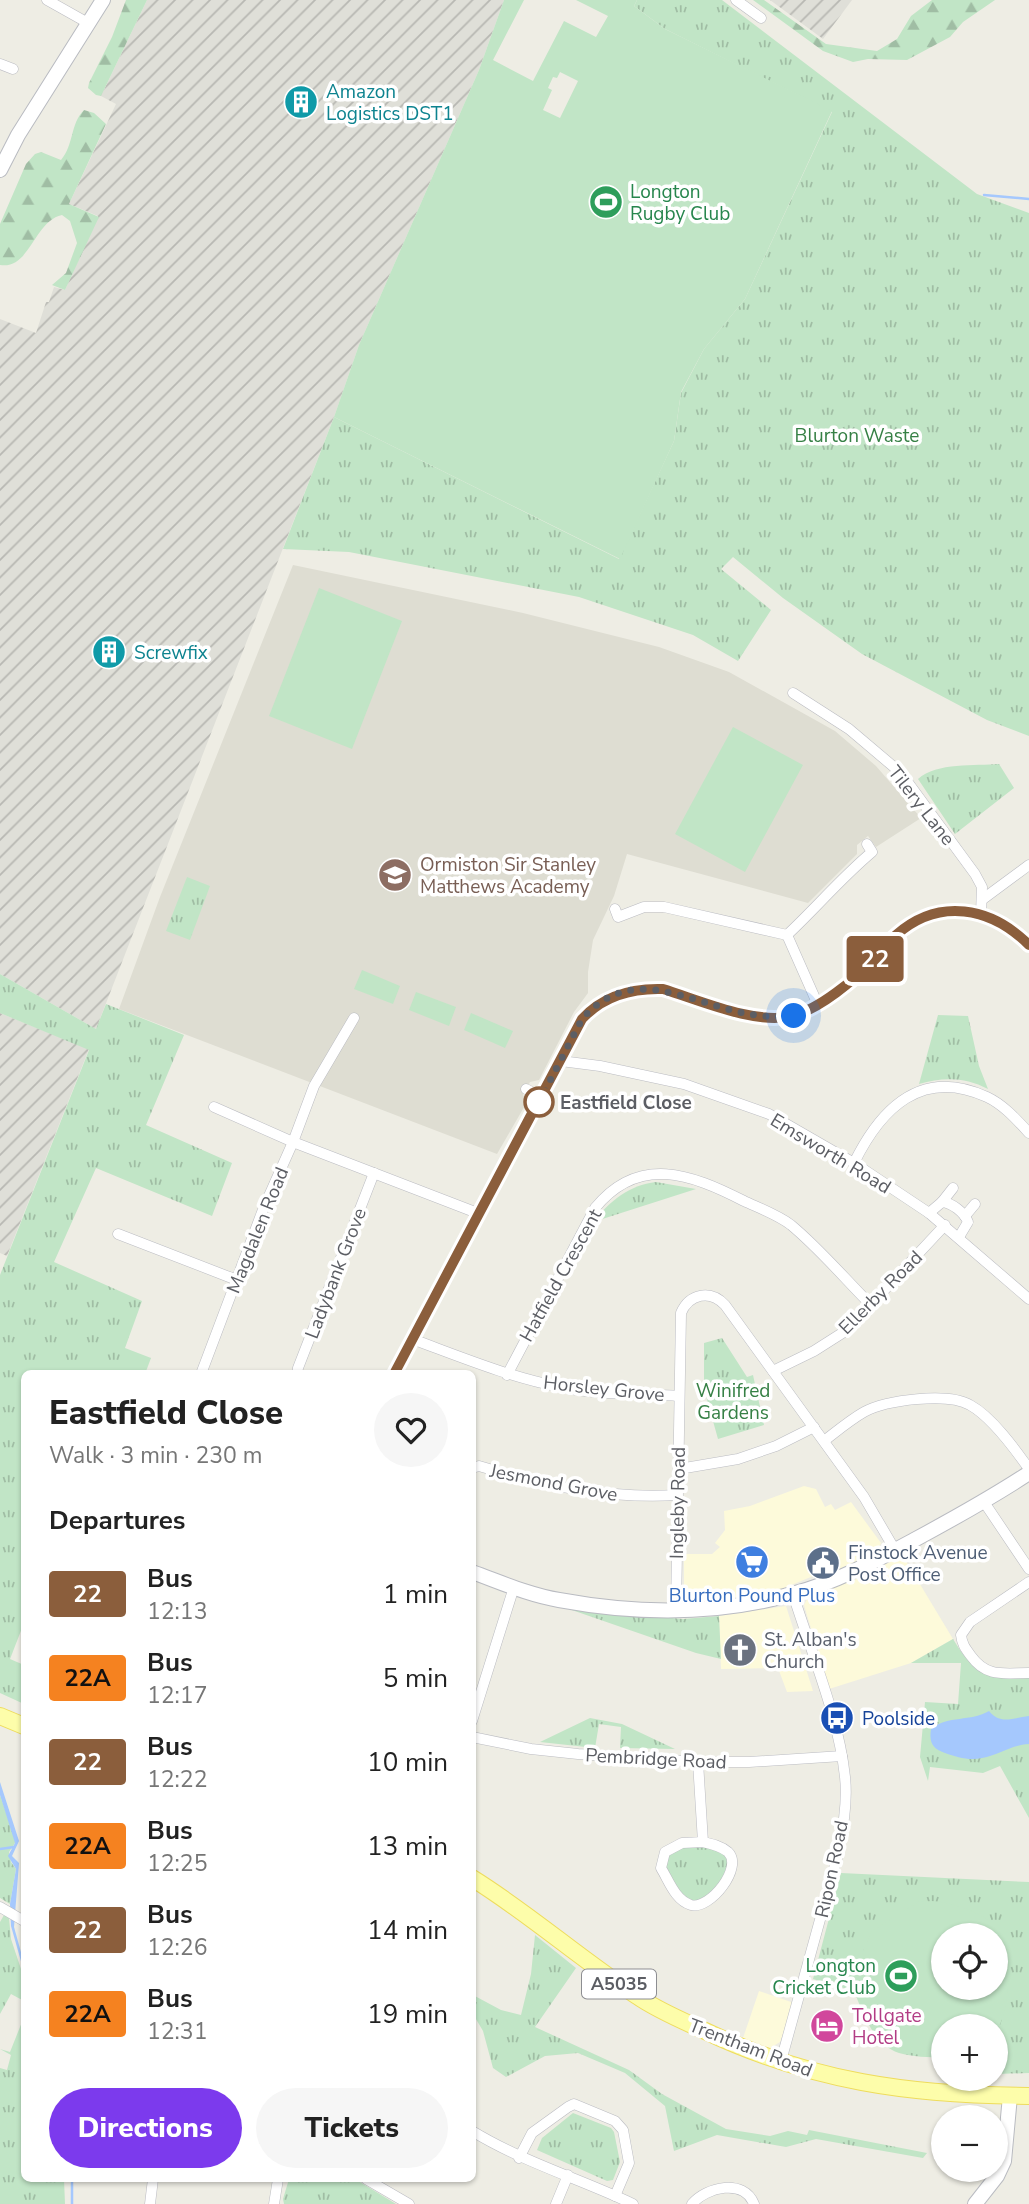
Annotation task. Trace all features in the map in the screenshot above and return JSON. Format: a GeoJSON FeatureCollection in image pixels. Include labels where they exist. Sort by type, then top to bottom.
{"type":"FeatureCollection","features":[{"type":"Feature","properties":{"kind":"main road"},"geometry":{"type":"LineString","coordinates":[[0,1716],[21,1725]]}},
{"type":"Feature","properties":{"kind":"main road","name":"Trentham Road"},"geometry":{"type":"LineString","coordinates":[[476,1881],[530,1915],[581,1957],[639,1998],[724,2040],[842,2080],[933,2094],[1029,2096]]}},
{"type":"Feature","properties":{"kind":"street"},"geometry":{"type":"LineString","coordinates":[[47,0],[88,23]]}},
{"type":"Feature","properties":{"kind":"street"},"geometry":{"type":"LineString","coordinates":[[0,170],[24,126],[103,0]]}},
{"type":"Feature","properties":{"kind":"street"},"geometry":{"type":"LineString","coordinates":[[737,0],[761,18]]}},
{"type":"Feature","properties":{"kind":"street"},"geometry":{"type":"LineString","coordinates":[[0,64],[13,69]]}},
{"type":"Feature","properties":{"kind":"street","name":"Tilery Lane"},"geometry":{"type":"LineString","coordinates":[[793,693],[849,729],[901,772],[975,874],[982,887],[984,899]]}},
{"type":"Feature","properties":{"kind":"street"},"geometry":{"type":"LineString","coordinates":[[787,935],[843,877],[872,852],[867,844]]}},
{"type":"Feature","properties":{"kind":"street"},"geometry":{"type":"LineString","coordinates":[[981,915],[984,899],[1029,865]]}},
{"type":"Feature","properties":{"kind":"street"},"geometry":{"type":"LineString","coordinates":[[615,909],[618,917],[644,906],[664,907],[787,935]]}},
{"type":"Feature","properties":{"kind":"street"},"geometry":{"type":"LineString","coordinates":[[396,1370],[582,1019],[593,1009],[619,994],[663,989],[739,1012],[763,1016],[794,1016],[818,1005],[855,978],[894,937],[912,924],[946,912],[965,911],[1002,922],[1029,945]]}},
{"type":"Feature","properties":{"kind":"street"},"geometry":{"type":"LineString","coordinates":[[787,935],[818,1005]]}},
{"type":"Feature","properties":{"kind":"street","name":"Magdalen Road"},"geometry":{"type":"LineString","coordinates":[[203,1370],[264,1207],[314,1086],[354,1018]]}},
{"type":"Feature","properties":{"kind":"street","name":"Emsworth Road"},"geometry":{"type":"LineString","coordinates":[[561,1061],[671,1081],[732,1099],[789,1125],[854,1163],[929,1213],[1029,1299]]}},
{"type":"Feature","properties":{"kind":"street"},"geometry":{"type":"LineString","coordinates":[[854,1163],[864,1142],[886,1113],[902,1099],[925,1090],[959,1088],[989,1098],[1005,1109],[1029,1133]]}},
{"type":"Feature","properties":{"kind":"street"},"geometry":{"type":"LineString","coordinates":[[526,1089],[541,1097]]}},
{"type":"Feature","properties":{"kind":"street"},"geometry":{"type":"LineString","coordinates":[[213,1109],[480,1214]]}},
{"type":"Feature","properties":{"kind":"street","name":"Ladybank Grove"},"geometry":{"type":"LineString","coordinates":[[299,1370],[374,1173]]}},
{"type":"Feature","properties":{"kind":"street","name":"Hatfield Crescent"},"geometry":{"type":"LineString","coordinates":[[507,1375],[595,1208],[620,1184],[653,1173],[677,1174],[709,1183],[790,1224],[872,1305]]}},
{"type":"Feature","properties":{"kind":"street"},"geometry":{"type":"LineString","coordinates":[[929,1213],[953,1188]]}},
{"type":"Feature","properties":{"kind":"street"},"geometry":{"type":"LineString","coordinates":[[942,1202],[949,1203],[965,1216],[968,1222],[959,1237]]}},
{"type":"Feature","properties":{"kind":"street"},"geometry":{"type":"LineString","coordinates":[[965,1216],[975,1203]]}},
{"type":"Feature","properties":{"kind":"street","name":"Ellerby Road"},"geometry":{"type":"LineString","coordinates":[[773,1371],[814,1351],[847,1330],[945,1225]]}},
{"type":"Feature","properties":{"kind":"street"},"geometry":{"type":"LineString","coordinates":[[118,1234],[237,1280]]}},
{"type":"Feature","properties":{"kind":"street","name":"Ingleby Road"},"geometry":{"type":"LineString","coordinates":[[676,1610],[681,1313],[688,1301],[707,1295],[719,1299],[773,1371]]}},
{"type":"Feature","properties":{"kind":"street","name":"Horsley Grove"},"geometry":{"type":"LineString","coordinates":[[412,1339],[507,1375],[562,1388],[616,1394],[678,1396]]}},
{"type":"Feature","properties":{"kind":"street"},"geometry":{"type":"LineString","coordinates":[[773,1371],[864,1497],[895,1550]]}},
{"type":"Feature","properties":{"kind":"street"},"geometry":{"type":"LineString","coordinates":[[476,1573],[557,1600],[633,1609],[710,1608],[793,1594],[859,1569],[984,1502],[1029,1471],[1009,1439],[970,1404],[942,1398],[912,1399],[865,1411],[824,1441]]}},
{"type":"Feature","properties":{"kind":"street"},"geometry":{"type":"LineString","coordinates":[[678,1469],[738,1459],[776,1446],[814,1427]]}},
{"type":"Feature","properties":{"kind":"street","name":"Jesmond Grove"},"geometry":{"type":"LineString","coordinates":[[476,1467],[539,1483],[596,1493],[637,1497],[677,1495]]}},
{"type":"Feature","properties":{"kind":"street"},"geometry":{"type":"LineString","coordinates":[[984,1502],[1029,1569]]}},
{"type":"Feature","properties":{"kind":"street"},"geometry":{"type":"LineString","coordinates":[[1029,1582],[970,1622],[961,1635],[962,1645],[979,1666],[992,1673],[1029,1673]]}},
{"type":"Feature","properties":{"kind":"street"},"geometry":{"type":"LineString","coordinates":[[476,1708],[514,1587]]}},
{"type":"Feature","properties":{"kind":"street","name":"Ripon Road"},"geometry":{"type":"LineString","coordinates":[[781,2061],[837,1858],[843,1827],[846,1780],[838,1738],[793,1594]]}},
{"type":"Feature","properties":{"kind":"street","name":"Pembridge Road"},"geometry":{"type":"LineString","coordinates":[[476,1738],[531,1749],[698,1762],[749,1762],[842,1756]]}},
{"type":"Feature","properties":{"kind":"street"},"geometry":{"type":"LineString","coordinates":[[698,1762],[703,1842]]}},
{"type":"Feature","properties":{"kind":"street"},"geometry":{"type":"LineString","coordinates":[[703,1842],[717,1845],[730,1854],[732,1869],[709,1900],[700,1905],[692,1905],[676,1894],[660,1868],[666,1852],[682,1843],[703,1842]]}},
{"type":"Feature","properties":{"kind":"street"},"geometry":{"type":"LineString","coordinates":[[975,2204],[997,2176],[1004,2161],[1010,2096]]}},
{"type":"Feature","properties":{"kind":"street"},"geometry":{"type":"LineString","coordinates":[[519,2158],[532,2133],[573,2104],[580,2106],[615,2121],[623,2130],[629,2163],[615,2196]]}},
{"type":"Feature","properties":{"kind":"street"},"geometry":{"type":"LineString","coordinates":[[476,2133],[519,2158],[568,2175],[633,2204]]}},
{"type":"Feature","properties":{"kind":"street"},"geometry":{"type":"LineString","coordinates":[[556,2204],[568,2175]]}},
{"type":"Feature","properties":{"kind":"street"},"geometry":{"type":"LineString","coordinates":[[150,2204],[153,2182]]}},
{"type":"Feature","properties":{"kind":"street"},"geometry":{"type":"LineString","coordinates":[[274,2204],[278,2182]]}},
{"type":"Feature","properties":{"kind":"street"},"geometry":{"type":"LineString","coordinates":[[371,2182],[409,2204]]}},
{"type":"Feature","properties":{"kind":"street"},"geometry":{"type":"LineString","coordinates":[[692,2204],[707,2194],[727,2187],[747,2193],[754,2204]]}},
{"type":"Feature","properties":{"kind":"shaded area"},"geometry":{"type":"Polygon","coordinates":[[[147,0],[504,0],[479,70],[359,345],[334,417],[96,1029],[0,974],[0,319],[36,333],[54,287],[65,290],[98,216],[69,204],[116,104],[101,96],[147,0]]]}},
{"type":"Feature","properties":{"kind":"shaded area"},"geometry":{"type":"Polygon","coordinates":[[[770,0],[852,0],[823,39],[770,0]]]}},
{"type":"Feature","properties":{"kind":"shaded area","name":"Ormiston Sir Stanley Matthews Academy"},"geometry":{"type":"Polygon","coordinates":[[[293,565],[523,613],[659,647],[729,672],[835,731],[876,766],[921,818],[876,847],[868,836],[857,845],[857,854],[808,903],[627,854],[614,896],[593,940],[588,993],[574,1012],[539,1080],[530,1082],[523,1095],[527,1102],[497,1154],[119,1009],[160,897],[293,565]]]}},
{"type":"Feature","properties":{"kind":"shaded area"},"geometry":{"type":"Polygon","coordinates":[[[0,1013],[89,1049],[7,1256],[0,1253],[0,1013]]]}},
{"type":"Feature","properties":{"kind":"shaded area"},"geometry":{"type":"Polygon","coordinates":[[[804,1486],[816,1489],[825,1507],[831,1504],[835,1510],[851,1502],[881,1543],[877,1551],[831,1573],[823,1572],[767,1595],[696,1602],[693,1597],[684,1593],[684,1554],[712,1554],[720,1547],[715,1543],[725,1530],[724,1511],[750,1506],[804,1486]]]}},
{"type":"Feature","properties":{"kind":"shaded area"},"geometry":{"type":"Polygon","coordinates":[[[903,1556],[953,1639],[911,1663],[829,1689],[804,1605],[806,1601],[903,1556]]]}},
{"type":"Feature","properties":{"kind":"shaded area"},"geometry":{"type":"Polygon","coordinates":[[[786,1606],[813,1691],[787,1692],[778,1668],[721,1669],[719,1616],[786,1606]]]}},
{"type":"Feature","properties":{"kind":"shaded area"},"geometry":{"type":"Polygon","coordinates":[[[759,1991],[794,2003],[780,2042],[770,2048],[743,2038],[759,1991]]]}},
{"type":"Feature","properties":{"kind":"green space"},"geometry":{"type":"Polygon","coordinates":[[[126,0],[147,0],[101,96],[96,95],[88,88],[89,83],[112,37],[126,0]]]}},
{"type":"Feature","properties":{"kind":"green space","name":"Longton Rugby Club"},"geometry":{"type":"Polygon","coordinates":[[[504,0],[524,0],[493,60],[533,81],[564,21],[596,37],[608,16],[576,0],[637,0],[634,6],[665,29],[832,111],[745,299],[704,349],[681,392],[674,441],[620,559],[334,417],[359,345],[479,70],[504,0]],[[560,72],[557,78],[553,77],[548,88],[552,90],[543,110],[560,118],[578,81],[560,72]]]}},
{"type":"Feature","properties":{"kind":"green space","name":"Blurton Waste"},"geometry":{"type":"Polygon","coordinates":[[[637,0],[722,0],[977,194],[1029,213],[1029,736],[987,720],[862,654],[783,598],[733,557],[721,569],[771,610],[738,661],[693,635],[579,597],[349,552],[283,549],[334,417],[619,559],[674,441],[681,393],[704,349],[745,299],[832,112],[665,29],[634,6],[637,0]]]}},
{"type":"Feature","properties":{"kind":"green space"},"geometry":{"type":"Polygon","coordinates":[[[753,0],[764,0],[826,44],[877,51],[897,39],[911,16],[932,0],[995,0],[963,22],[950,37],[907,60],[868,59],[853,62],[823,51],[753,0]]]}},
{"type":"Feature","properties":{"kind":"green space"},"geometry":{"type":"Polygon","coordinates":[[[84,110],[94,113],[106,124],[69,204],[99,217],[65,290],[52,285],[66,273],[77,243],[70,221],[62,215],[53,219],[25,253],[10,265],[0,265],[0,224],[26,164],[35,154],[41,152],[61,160],[68,148],[76,122],[84,110]]]}},
{"type":"Feature","properties":{"kind":"green space"},"geometry":{"type":"Polygon","coordinates":[[[319,588],[402,621],[352,749],[269,716],[319,588]]]}},
{"type":"Feature","properties":{"kind":"green space"},"geometry":{"type":"Polygon","coordinates":[[[733,727],[803,765],[745,872],[675,834],[733,727]]]}},
{"type":"Feature","properties":{"kind":"green space"},"geometry":{"type":"Polygon","coordinates":[[[999,764],[1014,788],[955,834],[918,779],[946,767],[999,764]]]}},
{"type":"Feature","properties":{"kind":"green space"},"geometry":{"type":"Polygon","coordinates":[[[187,877],[210,886],[190,940],[166,931],[187,877]]]}},
{"type":"Feature","properties":{"kind":"green space"},"geometry":{"type":"Polygon","coordinates":[[[362,970],[400,986],[393,1004],[354,989],[362,970]]]}},
{"type":"Feature","properties":{"kind":"green space"},"geometry":{"type":"Polygon","coordinates":[[[0,974],[96,1029],[106,1004],[184,1035],[146,1125],[232,1163],[212,1216],[96,1168],[54,1262],[142,1301],[125,1348],[151,1358],[146,1370],[21,1370],[21,1631],[10,1659],[21,1664],[21,1703],[0,1693],[0,1275],[89,1050],[0,1013],[0,974]]]}},
{"type":"Feature","properties":{"kind":"green space"},"geometry":{"type":"Polygon","coordinates":[[[416,992],[456,1007],[449,1026],[409,1010],[416,992]]]}},
{"type":"Feature","properties":{"kind":"green space"},"geometry":{"type":"Polygon","coordinates":[[[471,1013],[513,1031],[505,1048],[464,1030],[471,1013]]]}},
{"type":"Feature","properties":{"kind":"green space"},"geometry":{"type":"Polygon","coordinates":[[[938,1015],[968,1016],[979,1066],[988,1089],[954,1079],[919,1084],[938,1015]]]}},
{"type":"Feature","properties":{"kind":"green space"},"geometry":{"type":"Polygon","coordinates":[[[656,1182],[696,1189],[593,1222],[621,1195],[656,1182]]]}},
{"type":"Feature","properties":{"kind":"green space","name":"Winifred Gardens"},"geometry":{"type":"Polygon","coordinates":[[[722,1338],[747,1377],[753,1375],[764,1425],[718,1439],[704,1389],[704,1343],[722,1338]]]}},
{"type":"Feature","properties":{"kind":"green space"},"geometry":{"type":"Polygon","coordinates":[[[566,1608],[683,1619],[719,1616],[721,1659],[696,1653],[566,1608]]]}},
{"type":"Feature","properties":{"kind":"green space"},"geometry":{"type":"Polygon","coordinates":[[[953,1639],[968,1660],[984,1672],[1003,1678],[1029,1678],[1029,1818],[1000,1766],[983,1773],[930,1767],[928,1781],[920,1757],[925,1702],[958,1704],[961,1663],[911,1663],[953,1639]]]}},
{"type":"Feature","properties":{"kind":"green space"},"geometry":{"type":"Polygon","coordinates":[[[590,1718],[622,1724],[675,1749],[620,1748],[621,1727],[599,1724],[595,1748],[540,1742],[590,1718]]]}},
{"type":"Feature","properties":{"kind":"green space"},"geometry":{"type":"Polygon","coordinates":[[[0,1795],[15,1838],[9,1852],[16,1869],[10,1904],[0,1898],[0,1795]]]}},
{"type":"Feature","properties":{"kind":"green space"},"geometry":{"type":"Polygon","coordinates":[[[703,1844],[724,1851],[730,1868],[708,1899],[692,1902],[677,1892],[662,1868],[667,1853],[683,1845],[703,1844]]]}},
{"type":"Feature","properties":{"kind":"green space"},"geometry":{"type":"Polygon","coordinates":[[[841,1873],[1029,1882],[1029,2073],[1008,2074],[1008,2014],[931,2014],[931,2057],[915,2056],[899,2053],[882,2043],[865,2018],[854,1991],[813,1979],[841,1873]]]}},
{"type":"Feature","properties":{"kind":"green space","name":"Longton Cricket Club"},"geometry":{"type":"Polygon","coordinates":[[[918,1902],[952,1904],[986,1919],[992,1923],[931,1923],[931,2000],[1007,2000],[1003,2014],[931,2014],[931,2055],[894,2047],[864,2012],[859,1990],[858,1962],[872,1931],[918,1902]]]}},
{"type":"Feature","properties":{"kind":"green space"},"geometry":{"type":"Polygon","coordinates":[[[4,1915],[9,1918],[11,1939],[21,1969],[21,1999],[11,1994],[0,2014],[0,1922],[4,1915]]]}},
{"type":"Feature","properties":{"kind":"green space"},"geometry":{"type":"Polygon","coordinates":[[[535,1935],[576,1968],[535,2027],[629,2070],[662,2094],[726,2129],[770,2136],[788,2131],[807,2135],[809,2130],[927,2153],[923,2158],[816,2139],[786,2147],[717,2135],[674,2151],[665,2106],[625,2073],[578,2053],[545,2056],[506,2077],[493,2068],[483,2031],[476,2019],[476,1997],[501,2010],[521,2015],[531,1974],[535,1935]]]}},
{"type":"Feature","properties":{"kind":"green space","name":"Longton Cricket Club"},"geometry":{"type":"Polygon","coordinates":[[[1008,1943],[1010,1964],[1008,1987],[1008,1943]]]}},
{"type":"Feature","properties":{"kind":"green space"},"geometry":{"type":"Polygon","coordinates":[[[21,2024],[21,2182],[64,2182],[65,2204],[0,2204],[0,2068],[7,2070],[11,2055],[0,2049],[10,2052],[21,2024]]]}},
{"type":"Feature","properties":{"kind":"green space"},"geometry":{"type":"Polygon","coordinates":[[[573,2113],[611,2128],[614,2132],[620,2162],[613,2180],[607,2181],[537,2150],[542,2138],[573,2113]]]}},
{"type":"Feature","properties":{"kind":"green space"},"geometry":{"type":"Polygon","coordinates":[[[288,2182],[360,2182],[396,2204],[284,2204],[288,2182]]]}},
{"type":"Feature","properties":{"kind":"water"},"geometry":{"type":"Polygon","coordinates":[[[989,1711],[1002,1719],[1029,1716],[1029,1744],[988,1757],[972,1759],[945,1753],[932,1744],[931,1729],[945,1722],[989,1711]]]}},
{"type":"Feature","properties":{"kind":"water"},"geometry":{"type":"Polygon","coordinates":[[[0,1782],[19,1841],[12,1856],[19,1863],[14,1927],[21,1961],[11,1926],[10,1904],[16,1869],[8,1856],[15,1843],[0,1795],[0,1782]]]}},
{"type":"Feature","properties":{"kind":"waterway"},"geometry":{"type":"LineString","coordinates":[[984,195],[1029,199]]}},
{"type":"Feature","properties":{"kind":"waterway"},"geometry":{"type":"LineString","coordinates":[[0,1849],[14,1847]]}},
{"type":"Feature","properties":{"kind":"waterway"},"geometry":{"type":"LineString","coordinates":[[72,2182],[72,2204]]}},
{"type":"Feature","properties":{"kind":"bus line","name":"22"},"geometry":{"type":"LineString","coordinates":[[396,1370],[582,1019],[604,1001],[637,990],[663,989],[739,1012],[763,1016],[794,1016],[818,1005],[855,978],[905,928],[929,916],[946,912],[965,911],[992,918],[1016,932],[1029,945]]}},
{"type":"Feature","properties":{"kind":"place","name":"Amazon Logistics DST1"},"geometry":{"type":"Point","coordinates":[301,102]}},
{"type":"Feature","properties":{"kind":"place","name":"Longton Rugby Club"},"geometry":{"type":"Point","coordinates":[606,202]}},
{"type":"Feature","properties":{"kind":"place","name":"Screwfix"},"geometry":{"type":"Point","coordinates":[109,652]}},
{"type":"Feature","properties":{"kind":"place","name":"Ormiston Sir Stanley Matthews Academy"},"geometry":{"type":"Point","coordinates":[395,875]}},
{"type":"Feature","properties":{"kind":"place","name":"Eastfield Close"},"geometry":{"type":"Point","coordinates":[539,1102]}},
{"type":"Feature","properties":{"kind":"place","name":"Blurton Pound Plus"},"geometry":{"type":"Point","coordinates":[752,1562]}},
{"type":"Feature","properties":{"kind":"place","name":"Finstock Avenue Post Office"},"geometry":{"type":"Point","coordinates":[823,1563]}},
{"type":"Feature","properties":{"kind":"place","name":"St. Alban's Church"},"geometry":{"type":"Point","coordinates":[740,1650]}},
{"type":"Feature","properties":{"kind":"place","name":"Poolside"},"geometry":{"type":"Point","coordinates":[837,1718]}},
{"type":"Feature","properties":{"kind":"place","name":"Longton Cricket Club"},"geometry":{"type":"Point","coordinates":[901,1976]}},
{"type":"Feature","properties":{"kind":"place","name":"Tollgate Hotel"},"geometry":{"type":"Point","coordinates":[827,2026]}},
{"type":"Feature","properties":{"kind":"route"},"geometry":{"type":"LineString","coordinates":[[539,1102],[582,1019],[604,1001],[619,994],[663,989],[739,1012],[763,1016],[794,1016]]}}]}
